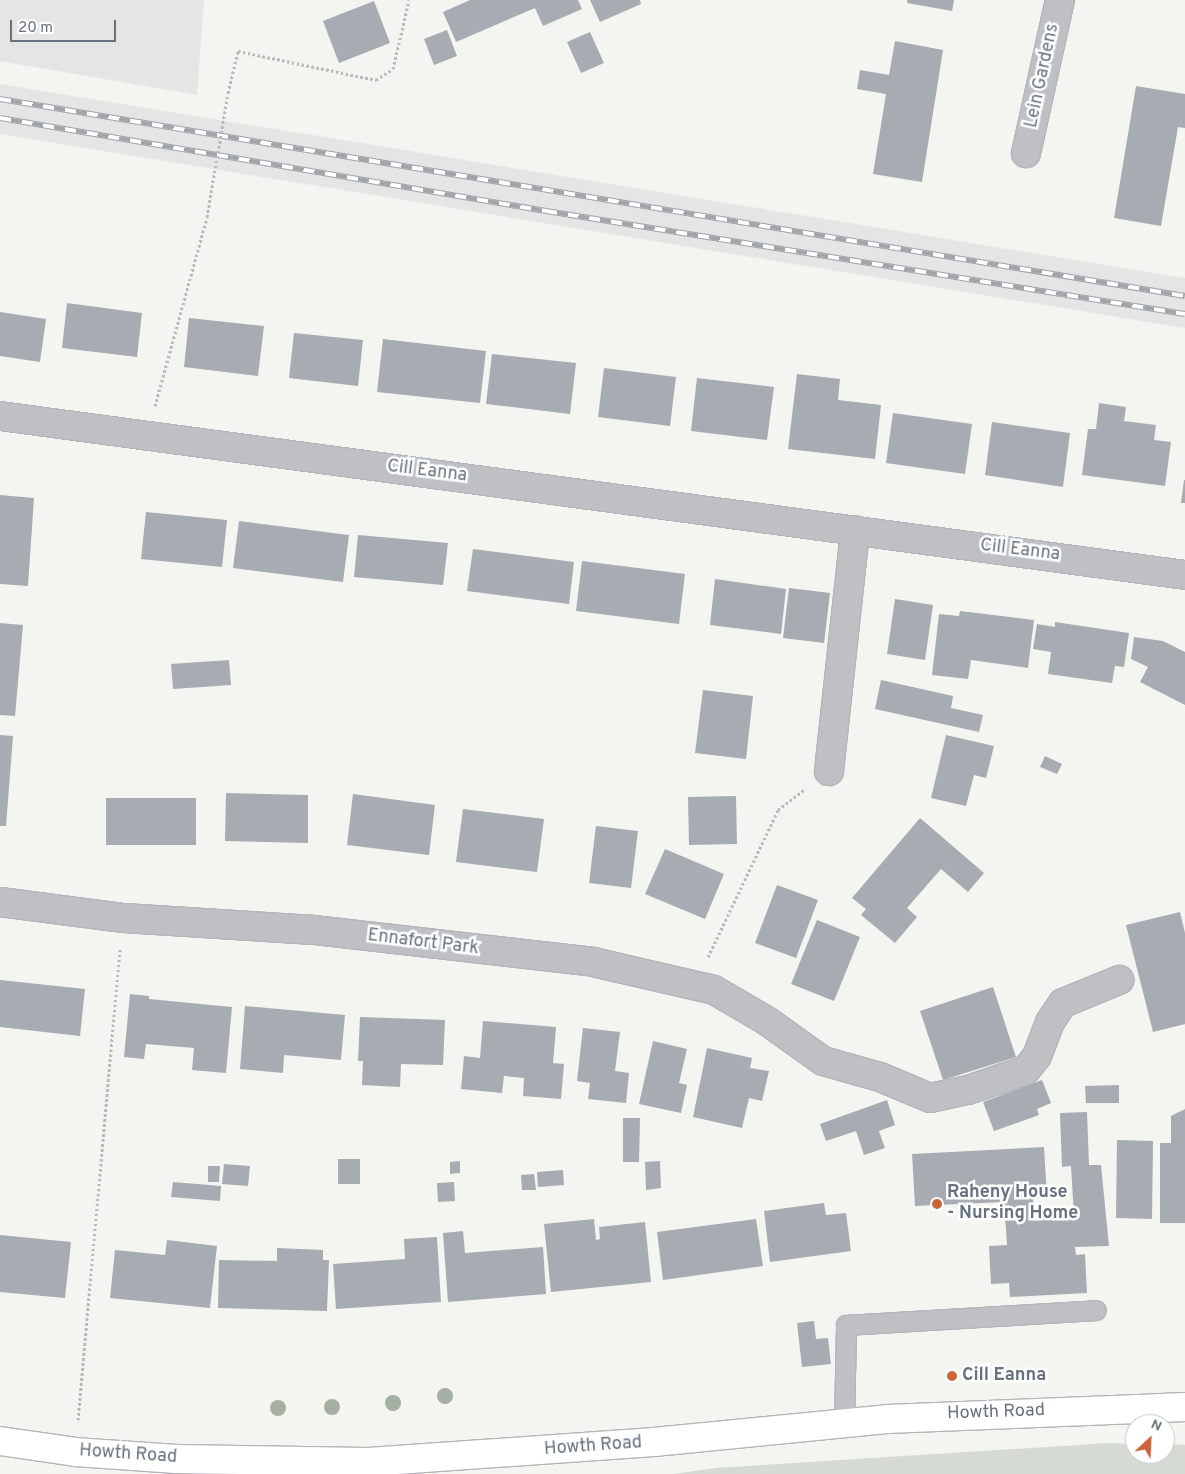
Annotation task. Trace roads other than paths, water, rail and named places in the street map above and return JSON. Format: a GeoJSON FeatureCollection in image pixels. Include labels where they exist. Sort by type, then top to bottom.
{"type":"FeatureCollection","features":[{"type":"Feature","properties":{"kind":"main road","name":"Howth Road"},"geometry":{"type":"LineString","coordinates":[[0,1442],[75,1452],[234,1462],[368,1462],[654,1442],[844,1423],[958,1415],[1185,1407]]}},
{"type":"Feature","properties":{"kind":"street","name":"Lein Gardens"},"geometry":{"type":"LineString","coordinates":[[1026,153],[1060,0]]}},
{"type":"Feature","properties":{"kind":"street","name":"Cill Eanna"},"geometry":{"type":"LineString","coordinates":[[0,416],[146,438],[1185,575]]}},
{"type":"Feature","properties":{"kind":"street"},"geometry":{"type":"LineString","coordinates":[[829,771],[855,530]]}},
{"type":"Feature","properties":{"kind":"street","name":"Ennafort Park"},"geometry":{"type":"LineString","coordinates":[[0,902],[124,918],[314,930],[593,962],[714,990],[767,1020],[823,1061],[880,1077],[930,1098],[968,1090],[1026,1070],[1037,1056],[1050,1022],[1064,1002],[1119,980]]}},
{"type":"Feature","properties":{"kind":"lane"},"geometry":{"type":"LineString","coordinates":[[844,1423],[846,1325],[1096,1310]]}},
{"type":"Feature","properties":{"kind":"railway"},"geometry":{"type":"LineString","coordinates":[[0,99],[1185,296]]}},
{"type":"Feature","properties":{"kind":"railway"},"geometry":{"type":"LineString","coordinates":[[0,118],[546,211],[1185,314]]}},
{"type":"Feature","properties":{"kind":"place","name":"Raheny House - Nursing Home"},"geometry":{"type":"Point","coordinates":[937,1204]}},
{"type":"Feature","properties":{"kind":"place","name":"Cill Eanna"},"geometry":{"type":"Point","coordinates":[952,1376]}}]}
